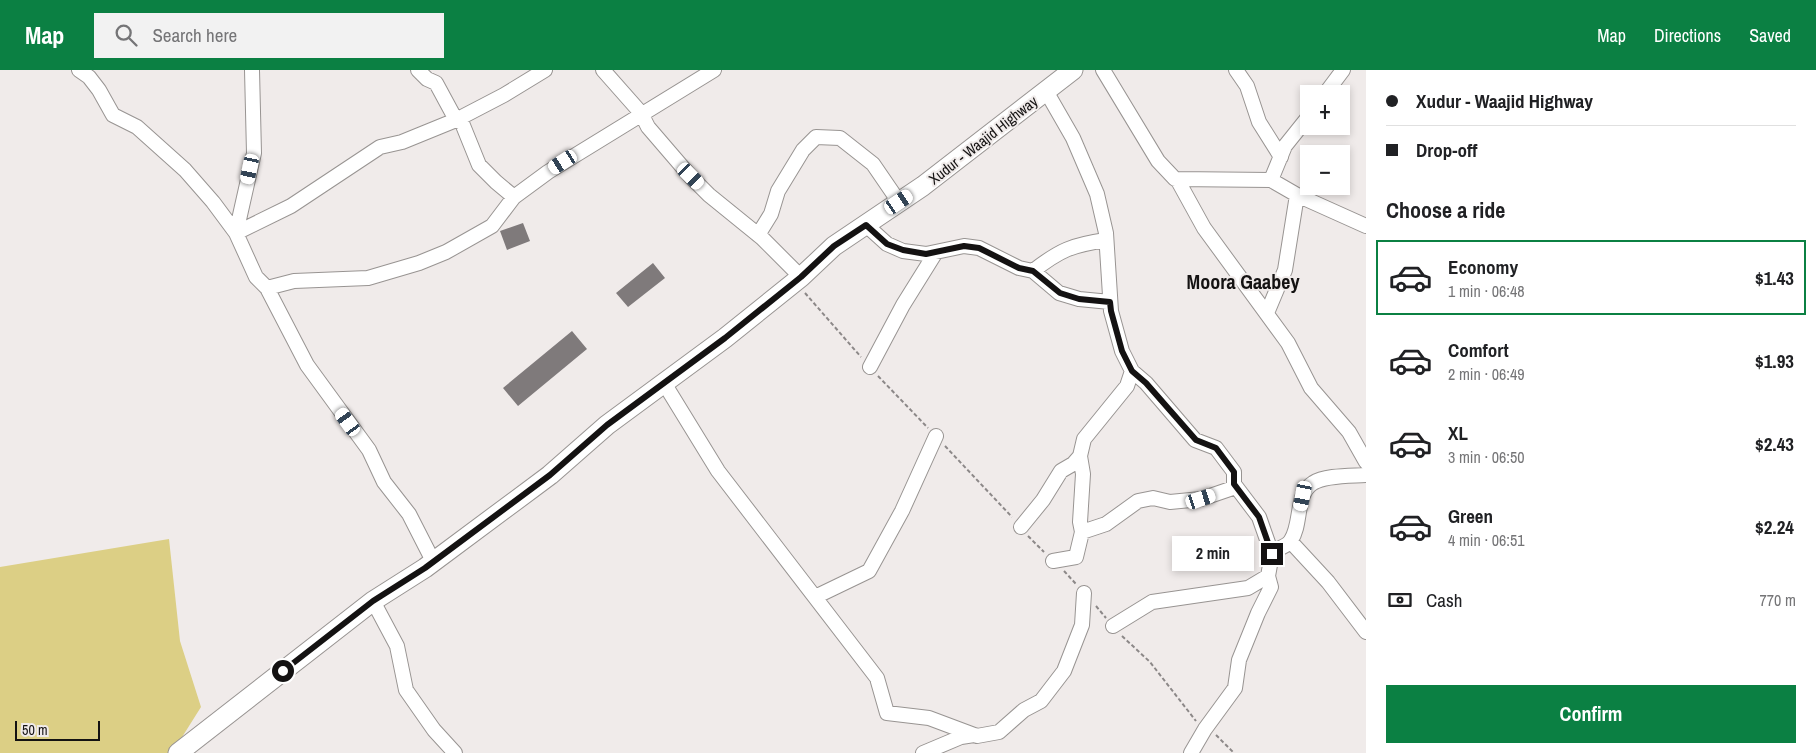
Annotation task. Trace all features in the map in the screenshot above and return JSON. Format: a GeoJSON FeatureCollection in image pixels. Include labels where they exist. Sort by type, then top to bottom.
{"type":"FeatureCollection","features":[{"type":"Feature","properties":{"kind":"main road","name":"Xudur - Waajid Highway"},"geometry":{"type":"LineString","coordinates":[[178,753],[373,601],[433,562],[550,475],[607,425],[725,338],[798,280],[834,246],[975,147],[1072,70]]}},
{"type":"Feature","properties":{"kind":"street"},"geometry":{"type":"LineString","coordinates":[[80,70],[94,83],[113,115],[137,126],[185,170],[213,202],[236,233],[256,277],[267,288],[307,365],[369,450],[384,482],[409,514],[433,562]]}},
{"type":"Feature","properties":{"kind":"street"},"geometry":{"type":"LineString","coordinates":[[236,233],[254,153],[252,70]]}},
{"type":"Feature","properties":{"kind":"street"},"geometry":{"type":"LineString","coordinates":[[418,70],[427,79],[436,83],[456,120],[462,123],[479,165],[514,197]]}},
{"type":"Feature","properties":{"kind":"street"},"geometry":{"type":"LineString","coordinates":[[236,233],[291,206],[380,147],[402,142],[456,120],[504,95],[545,70]]}},
{"type":"Feature","properties":{"kind":"street"},"geometry":{"type":"LineString","coordinates":[[604,70],[641,113],[648,128],[691,176],[709,195],[758,235],[798,280]]}},
{"type":"Feature","properties":{"kind":"street"},"geometry":{"type":"LineString","coordinates":[[267,288],[294,281],[368,278],[419,263],[446,252],[492,226],[514,197],[548,172],[641,113],[714,70]]}},
{"type":"Feature","properties":{"kind":"street"},"geometry":{"type":"LineString","coordinates":[[1103,70],[1158,161],[1174,179],[1271,180],[1297,196],[1366,226]]}},
{"type":"Feature","properties":{"kind":"street"},"geometry":{"type":"LineString","coordinates":[[1236,70],[1247,86],[1259,122],[1281,157]]}},
{"type":"Feature","properties":{"kind":"street"},"geometry":{"type":"LineString","coordinates":[[1332,85],[1343,70]]}},
{"type":"Feature","properties":{"kind":"street"},"geometry":{"type":"LineString","coordinates":[[1046,91],[1073,138],[1097,194],[1106,240],[1111,311],[1122,351],[1132,371],[1146,383],[1196,440],[1216,448],[1234,472],[1234,484],[1259,517],[1272,552],[1268,576],[1271,587],[1239,660],[1236,688],[1205,729],[1191,753]]}},
{"type":"Feature","properties":{"kind":"street"},"geometry":{"type":"LineString","coordinates":[[1271,180],[1286,146],[1300,128]]}},
{"type":"Feature","properties":{"kind":"street"},"geometry":{"type":"LineString","coordinates":[[758,235],[771,214],[778,191],[803,150],[816,137],[840,138],[873,164],[899,202]]}},
{"type":"Feature","properties":{"kind":"street"},"geometry":{"type":"LineString","coordinates":[[1177,179],[1204,228],[1267,312],[1288,343],[1311,388],[1349,432],[1366,462]]}},
{"type":"Feature","properties":{"kind":"street"},"geometry":{"type":"LineString","coordinates":[[1267,312],[1285,270],[1297,196]]}},
{"type":"Feature","properties":{"kind":"street"},"geometry":{"type":"LineString","coordinates":[[866,225],[887,244],[903,250],[926,254],[964,246],[979,248],[1019,268],[1033,271],[1060,293],[1079,299],[1110,302]]}},
{"type":"Feature","properties":{"kind":"street"},"geometry":{"type":"LineString","coordinates":[[1033,271],[1054,255],[1079,244],[1106,240]]}},
{"type":"Feature","properties":{"kind":"street"},"geometry":{"type":"LineString","coordinates":[[870,367],[903,305],[936,252]]}},
{"type":"Feature","properties":{"kind":"street"},"geometry":{"type":"LineString","coordinates":[[1053,561],[1076,557],[1082,532],[1080,522],[1084,474],[1080,456],[1084,439],[1127,386],[1132,371]]}},
{"type":"Feature","properties":{"kind":"street"},"geometry":{"type":"LineString","coordinates":[[664,383],[718,471],[877,678],[887,713],[929,718],[975,735]]}},
{"type":"Feature","properties":{"kind":"street"},"geometry":{"type":"LineString","coordinates":[[815,597],[869,571],[902,511],[936,436]]}},
{"type":"Feature","properties":{"kind":"street"},"geometry":{"type":"LineString","coordinates":[[1021,527],[1043,500],[1061,471],[1073,464],[1080,456]]}},
{"type":"Feature","properties":{"kind":"street"},"geometry":{"type":"LineString","coordinates":[[1272,552],[1291,542],[1297,527],[1303,496],[1312,483],[1328,478],[1366,475]]}},
{"type":"Feature","properties":{"kind":"street"},"geometry":{"type":"LineString","coordinates":[[1082,532],[1106,524],[1138,501],[1153,498],[1170,502],[1201,499],[1236,487]]}},
{"type":"Feature","properties":{"kind":"street"},"geometry":{"type":"LineString","coordinates":[[1291,542],[1328,582],[1366,632]]}},
{"type":"Feature","properties":{"kind":"street"},"geometry":{"type":"LineString","coordinates":[[1113,626],[1152,602],[1248,588],[1268,576]]}},
{"type":"Feature","properties":{"kind":"street"},"geometry":{"type":"LineString","coordinates":[[923,753],[961,737],[999,732],[1024,710],[1041,701],[1064,671],[1082,625],[1084,593]]}},
{"type":"Feature","properties":{"kind":"street"},"geometry":{"type":"LineString","coordinates":[[373,601],[397,646],[406,690],[434,730],[454,753]]}},
{"type":"Feature","properties":{"kind":"path"},"geometry":{"type":"LineString","coordinates":[[798,280],[870,367],[1074,581],[1113,626],[1150,662],[1202,728],[1216,735],[1234,753]]}},
{"type":"Feature","properties":{"kind":"shaded area"},"geometry":{"type":"Polygon","coordinates":[[[169,539],[180,641],[201,707],[172,753],[0,753],[0,567],[169,539]]]}},
{"type":"Feature","properties":{"kind":"building"},"geometry":{"type":"Polygon","coordinates":[[[523,223],[530,241],[507,250],[500,231],[523,223]]]}},
{"type":"Feature","properties":{"kind":"building"},"geometry":{"type":"Polygon","coordinates":[[[653,263],[665,278],[628,307],[616,293],[653,263]]]}},
{"type":"Feature","properties":{"kind":"building"},"geometry":{"type":"Polygon","coordinates":[[[572,331],[587,349],[518,406],[503,388],[572,331]]]}},
{"type":"Feature","properties":{"kind":"district","name":"Moora Gaabey"},"geometry":{"type":"Point","coordinates":[1243,281]}},
{"type":"Feature","properties":{"kind":"route"},"geometry":{"type":"LineString","coordinates":[[283,671],[373,601],[425,568],[550,475],[607,425],[725,338],[801,277],[834,246],[866,225],[887,244],[903,250],[926,254],[964,246],[979,248],[1019,268],[1033,271],[1060,293],[1079,299],[1110,302],[1122,351],[1132,371],[1146,383],[1196,440],[1216,448],[1234,472],[1234,484],[1259,517],[1272,554]]}}]}
